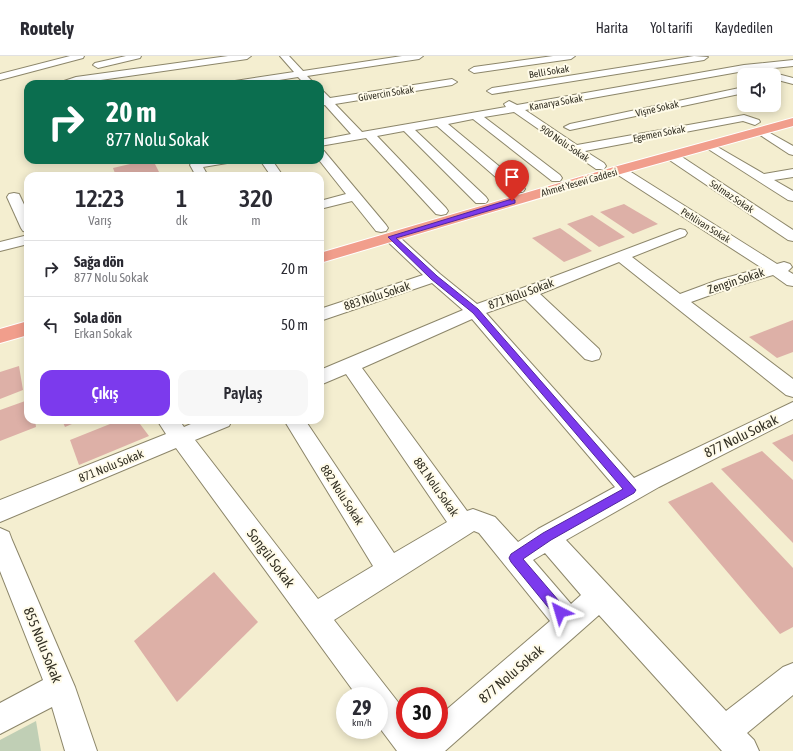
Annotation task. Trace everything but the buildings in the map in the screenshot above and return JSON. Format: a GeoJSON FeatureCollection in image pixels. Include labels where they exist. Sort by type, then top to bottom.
{"type":"FeatureCollection","features":[{"type":"Feature","properties":{"kind":"main road","name":"Ahmet Yesevi Caddesi"},"geometry":{"type":"LineString","coordinates":[[324,244],[386,232],[672,156],[705,142],[793,110]]}},
{"type":"Feature","properties":{"kind":"main road","name":"Ahmet Yesevi Caddesi"},"geometry":{"type":"LineString","coordinates":[[753,124],[793,122]]}},
{"type":"Feature","properties":{"kind":"main road","name":"Ahmet Yesevi Caddesi"},"geometry":{"type":"LineString","coordinates":[[324,256],[441,211],[600,166],[705,142]]}},
{"type":"Feature","properties":{"kind":"main road"},"geometry":{"type":"LineString","coordinates":[[0,336],[24,329]]}},
{"type":"Feature","properties":{"kind":"main road"},"geometry":{"type":"LineString","coordinates":[[0,350],[24,343]]}},
{"type":"Feature","properties":{"kind":"street"},"geometry":{"type":"LineString","coordinates":[[38,56],[64,71],[76,80],[195,63],[216,58],[246,56]]}},
{"type":"Feature","properties":{"kind":"street"},"geometry":{"type":"LineString","coordinates":[[0,77],[80,56]]}},
{"type":"Feature","properties":{"kind":"street"},"geometry":{"type":"LineString","coordinates":[[87,68],[137,56]]}},
{"type":"Feature","properties":{"kind":"street"},"geometry":{"type":"LineString","coordinates":[[180,56],[195,63]]}},
{"type":"Feature","properties":{"kind":"street"},"geometry":{"type":"LineString","coordinates":[[284,56],[306,80]]}},
{"type":"Feature","properties":{"kind":"street"},"geometry":{"type":"LineString","coordinates":[[261,80],[419,56]]}},
{"type":"Feature","properties":{"kind":"street"},"geometry":{"type":"LineString","coordinates":[[474,70],[571,56]]}},
{"type":"Feature","properties":{"kind":"street"},"geometry":{"type":"LineString","coordinates":[[781,56],[793,62]]}},
{"type":"Feature","properties":{"kind":"street","name":"Belli Sokak"},"geometry":{"type":"LineString","coordinates":[[492,91],[705,57]]}},
{"type":"Feature","properties":{"kind":"street"},"geometry":{"type":"LineString","coordinates":[[724,62],[744,68]]}},
{"type":"Feature","properties":{"kind":"street","name":"Kanarya Sokak"},"geometry":{"type":"LineString","coordinates":[[744,68],[793,62]]}},
{"type":"Feature","properties":{"kind":"street","name":"Kanarya Sokak"},"geometry":{"type":"LineString","coordinates":[[324,141],[737,69]]}},
{"type":"Feature","properties":{"kind":"street","name":"Güvercin Sokak"},"geometry":{"type":"LineString","coordinates":[[324,100],[452,82]]}},
{"type":"Feature","properties":{"kind":"street","name":"900 Nolu Sokak"},"geometry":{"type":"LineString","coordinates":[[492,91],[515,109],[600,166]]}},
{"type":"Feature","properties":{"kind":"street","name":"Vişne Sokak"},"geometry":{"type":"LineString","coordinates":[[570,127],[737,91]]}},
{"type":"Feature","properties":{"kind":"street"},"geometry":{"type":"LineString","coordinates":[[324,102],[363,134],[441,211]]}},
{"type":"Feature","properties":{"kind":"street"},"geometry":{"type":"LineString","coordinates":[[474,115],[556,178]]}},
{"type":"Feature","properties":{"kind":"street"},"geometry":{"type":"LineString","coordinates":[[438,121],[518,189]]}},
{"type":"Feature","properties":{"kind":"street"},"geometry":{"type":"LineString","coordinates":[[753,124],[793,151]]}},
{"type":"Feature","properties":{"kind":"street","name":"Egemen Sokak"},"geometry":{"type":"LineString","coordinates":[[575,149],[682,129],[753,124]]}},
{"type":"Feature","properties":{"kind":"street"},"geometry":{"type":"LineString","coordinates":[[406,127],[481,200]]}},
{"type":"Feature","properties":{"kind":"street"},"geometry":{"type":"LineString","coordinates":[[682,129],[793,197]]}},
{"type":"Feature","properties":{"kind":"street","name":"Solmaz Sokak"},"geometry":{"type":"LineString","coordinates":[[672,156],[793,237]]}},
{"type":"Feature","properties":{"kind":"street"},"geometry":{"type":"LineString","coordinates":[[324,159],[386,232],[434,277],[475,311],[631,490]]}},
{"type":"Feature","properties":{"kind":"street"},"geometry":{"type":"LineString","coordinates":[[199,170],[213,164]]}},
{"type":"Feature","properties":{"kind":"street","name":"Pehlivan Sokak"},"geometry":{"type":"LineString","coordinates":[[619,170],[776,268],[793,281]]}},
{"type":"Feature","properties":{"kind":"street"},"geometry":{"type":"LineString","coordinates":[[761,178],[793,173]]}},
{"type":"Feature","properties":{"kind":"street"},"geometry":{"type":"LineString","coordinates":[[324,204],[355,196]]}},
{"type":"Feature","properties":{"kind":"street"},"geometry":{"type":"LineString","coordinates":[[20,202],[24,215]]}},
{"type":"Feature","properties":{"kind":"street","name":"871 Nolu Sokak"},"geometry":{"type":"LineString","coordinates":[[324,376],[475,311],[680,233]]}},
{"type":"Feature","properties":{"kind":"street"},"geometry":{"type":"LineString","coordinates":[[0,247],[24,240]]}},
{"type":"Feature","properties":{"kind":"street"},"geometry":{"type":"LineString","coordinates":[[621,256],[679,300],[785,373],[793,390]]}},
{"type":"Feature","properties":{"kind":"street","name":"Zengin Sokak"},"geometry":{"type":"LineString","coordinates":[[679,300],[724,284],[793,264]]}},
{"type":"Feature","properties":{"kind":"street","name":"883 Nolu Sokak"},"geometry":{"type":"LineString","coordinates":[[324,314],[434,277]]}},
{"type":"Feature","properties":{"kind":"street"},"geometry":{"type":"LineString","coordinates":[[528,292],[592,354]]}},
{"type":"Feature","properties":{"kind":"street","name":"881 Nolu Sokak"},"geometry":{"type":"LineString","coordinates":[[315,616],[463,525],[350,365]]}},
{"type":"Feature","properties":{"kind":"street","name":"877 Nolu Sokak"},"geometry":{"type":"LineString","coordinates":[[515,558],[547,537],[631,490],[793,410]]}},
{"type":"Feature","properties":{"kind":"street","name":"871 Nolu Sokak"},"geometry":{"type":"LineString","coordinates":[[0,511],[174,429],[201,424]]}},
{"type":"Feature","properties":{"kind":"street","name":"882 Nolu Sokak"},"geometry":{"type":"LineString","coordinates":[[297,424],[390,570]]}},
{"type":"Feature","properties":{"kind":"street","name":"Songül Sokak"},"geometry":{"type":"LineString","coordinates":[[174,429],[368,687]]}},
{"type":"Feature","properties":{"kind":"street"},"geometry":{"type":"LineString","coordinates":[[463,525],[473,520],[487,525],[569,623]]}},
{"type":"Feature","properties":{"kind":"street"},"geometry":{"type":"LineString","coordinates":[[547,537],[600,597],[734,741],[793,677]]}},
{"type":"Feature","properties":{"kind":"street","name":"855 Nolu Sokak"},"geometry":{"type":"LineString","coordinates":[[0,540],[60,687],[81,751]]}},
{"type":"Feature","properties":{"kind":"street","name":"877 Nolu Sokak"},"geometry":{"type":"LineString","coordinates":[[422,751],[600,597]]}},
{"type":"Feature","properties":{"kind":"street"},"geometry":{"type":"LineString","coordinates":[[0,718],[60,687]]}},
{"type":"Feature","properties":{"kind":"street"},"geometry":{"type":"LineString","coordinates":[[388,714],[416,751]]}},
{"type":"Feature","properties":{"kind":"green space"},"geometry":{"type":"Polygon","coordinates":[[[36,721],[41,751],[0,751],[0,740],[36,721]]]}},
{"type":"Feature","properties":{"kind":"route"},"geometry":{"type":"LineString","coordinates":[[512,201],[391,237],[434,277],[475,311],[631,490],[547,537],[515,558],[560,612]]}}]}
